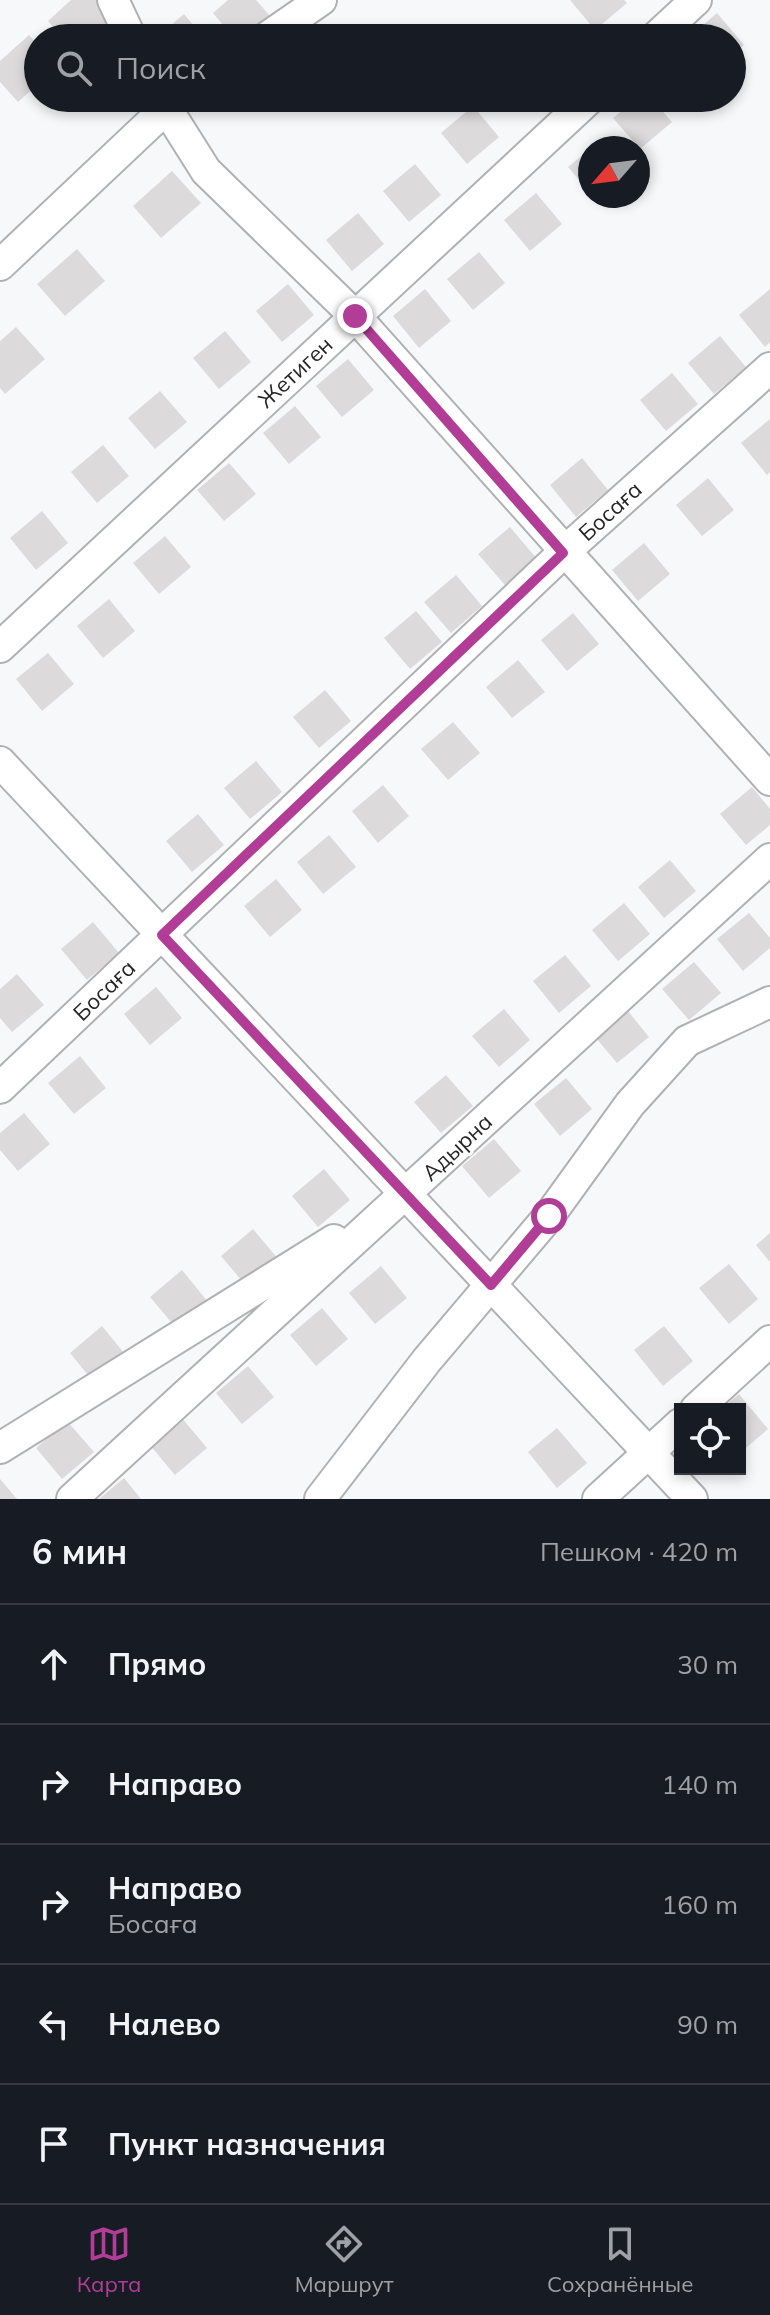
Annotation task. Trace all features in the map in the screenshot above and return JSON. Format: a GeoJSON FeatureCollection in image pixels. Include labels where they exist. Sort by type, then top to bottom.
{"type":"FeatureCollection","features":[{"type":"Feature","properties":{"kind":"street"},"geometry":{"type":"LineString","coordinates":[[113,0],[124,24]]}},
{"type":"Feature","properties":{"kind":"street"},"geometry":{"type":"LineString","coordinates":[[286,24],[321,0]]}},
{"type":"Feature","properties":{"kind":"street"},"geometry":{"type":"LineString","coordinates":[[670,24],[696,0]]}},
{"type":"Feature","properties":{"kind":"street"},"geometry":{"type":"LineString","coordinates":[[0,265],[156,112]]}},
{"type":"Feature","properties":{"kind":"street"},"geometry":{"type":"LineString","coordinates":[[173,112],[206,171],[355,316],[563,553],[770,780]]}},
{"type":"Feature","properties":{"kind":"street","name":"Жетиген"},"geometry":{"type":"LineString","coordinates":[[0,647],[575,112]]}},
{"type":"Feature","properties":{"kind":"street","name":"Босаға"},"geometry":{"type":"LineString","coordinates":[[0,1088],[563,553],[770,368]]}},
{"type":"Feature","properties":{"kind":"street"},"geometry":{"type":"LineString","coordinates":[[0,762],[402,1197],[491,1285],[692,1499]]}},
{"type":"Feature","properties":{"kind":"street","name":"Адырна"},"geometry":{"type":"LineString","coordinates":[[72,1499],[770,859]]}},
{"type":"Feature","properties":{"kind":"street"},"geometry":{"type":"LineString","coordinates":[[320,1499],[549,1216],[630,1104],[687,1041],[770,1002]]}},
{"type":"Feature","properties":{"kind":"street"},"geometry":{"type":"LineString","coordinates":[[0,1448],[402,1197]]}},
{"type":"Feature","properties":{"kind":"street"},"geometry":{"type":"LineString","coordinates":[[703,1403],[770,1341]]}},
{"type":"Feature","properties":{"kind":"street"},"geometry":{"type":"LineString","coordinates":[[598,1499],[674,1429]]}},
{"type":"Feature","properties":{"kind":"building"},"geometry":{"type":"Polygon","coordinates":[[[71,0],[100,0],[115,18],[108,24],[51,24],[48,21],[71,0]]]}},
{"type":"Feature","properties":{"kind":"building"},"geometry":{"type":"Polygon","coordinates":[[[228,0],[256,0],[271,17],[263,24],[222,24],[213,13],[228,0]]]}},
{"type":"Feature","properties":{"kind":"building"},"geometry":{"type":"Polygon","coordinates":[[[570,0],[624,0],[627,3],[602,24],[590,24],[570,0]]]}},
{"type":"Feature","properties":{"kind":"building"},"geometry":{"type":"Polygon","coordinates":[[[717,13],[726,24],[704,24],[717,13]]]}},
{"type":"Feature","properties":{"kind":"building"},"geometry":{"type":"Polygon","coordinates":[[[184,14],[192,24],[172,24],[184,14]]]}},
{"type":"Feature","properties":{"kind":"building"},"geometry":{"type":"Polygon","coordinates":[[[24,39],[24,97],[18,102],[0,82],[0,61],[24,39]]]}},
{"type":"Feature","properties":{"kind":"building"},"geometry":{"type":"Polygon","coordinates":[[[466,112],[478,112],[499,137],[467,164],[441,133],[466,112]]]}},
{"type":"Feature","properties":{"kind":"building"},"geometry":{"type":"Polygon","coordinates":[[[620,112],[663,112],[672,122],[650,141],[650,136],[629,136],[613,118],[620,112]]]}},
{"type":"Feature","properties":{"kind":"building"},"geometry":{"type":"Polygon","coordinates":[[[578,159],[578,179],[568,167],[578,159]]]}},
{"type":"Feature","properties":{"kind":"building"},"geometry":{"type":"Polygon","coordinates":[[[415,164],[441,195],[409,222],[383,191],[415,164]]]}},
{"type":"Feature","properties":{"kind":"building"},"geometry":{"type":"Polygon","coordinates":[[[172,171],[201,203],[161,238],[133,206],[172,171]]]}},
{"type":"Feature","properties":{"kind":"building"},"geometry":{"type":"Polygon","coordinates":[[[536,193],[562,224],[530,251],[504,220],[536,193]]]}},
{"type":"Feature","properties":{"kind":"building"},"geometry":{"type":"Polygon","coordinates":[[[358,213],[384,244],[352,271],[326,240],[358,213]]]}},
{"type":"Feature","properties":{"kind":"building"},"geometry":{"type":"Polygon","coordinates":[[[77,249],[105,281],[65,316],[37,284],[77,249]]]}},
{"type":"Feature","properties":{"kind":"building"},"geometry":{"type":"Polygon","coordinates":[[[479,252],[505,283],[473,310],[447,279],[479,252]]]}},
{"type":"Feature","properties":{"kind":"building"},"geometry":{"type":"Polygon","coordinates":[[[288,284],[314,315],[282,342],[256,311],[288,284]]]}},
{"type":"Feature","properties":{"kind":"building"},"geometry":{"type":"Polygon","coordinates":[[[425,289],[451,321],[419,348],[393,316],[425,289]]]}},
{"type":"Feature","properties":{"kind":"building"},"geometry":{"type":"Polygon","coordinates":[[[770,289],[770,342],[765,347],[739,315],[770,289]]]}},
{"type":"Feature","properties":{"kind":"building"},"geometry":{"type":"Polygon","coordinates":[[[16,327],[45,359],[5,394],[0,388],[0,341],[16,327]]]}},
{"type":"Feature","properties":{"kind":"building"},"geometry":{"type":"Polygon","coordinates":[[[225,331],[251,362],[219,389],[193,358],[225,331]]]}},
{"type":"Feature","properties":{"kind":"building"},"geometry":{"type":"Polygon","coordinates":[[[720,336],[746,367],[714,394],[688,363],[720,336]]]}},
{"type":"Feature","properties":{"kind":"building"},"geometry":{"type":"Polygon","coordinates":[[[348,359],[374,390],[342,417],[316,386],[348,359]]]}},
{"type":"Feature","properties":{"kind":"building"},"geometry":{"type":"Polygon","coordinates":[[[672,373],[698,404],[666,431],[640,400],[672,373]]]}},
{"type":"Feature","properties":{"kind":"building"},"geometry":{"type":"Polygon","coordinates":[[[160,391],[187,422],[155,449],[128,418],[160,391]]]}},
{"type":"Feature","properties":{"kind":"building"},"geometry":{"type":"Polygon","coordinates":[[[295,406],[321,437],[289,464],[263,433],[295,406]]]}},
{"type":"Feature","properties":{"kind":"building"},"geometry":{"type":"Polygon","coordinates":[[[770,419],[770,472],[767,475],[741,443],[770,419]]]}},
{"type":"Feature","properties":{"kind":"building"},"geometry":{"type":"Polygon","coordinates":[[[103,445],[129,476],[97,503],[71,472],[103,445]]]}},
{"type":"Feature","properties":{"kind":"building"},"geometry":{"type":"Polygon","coordinates":[[[582,458],[608,490],[576,517],[550,485],[582,458]]]}},
{"type":"Feature","properties":{"kind":"building"},"geometry":{"type":"Polygon","coordinates":[[[229,463],[256,494],[224,521],[197,490],[229,463]]]}},
{"type":"Feature","properties":{"kind":"building"},"geometry":{"type":"Polygon","coordinates":[[[708,478],[734,510],[702,536],[676,505],[708,478]]]}},
{"type":"Feature","properties":{"kind":"building"},"geometry":{"type":"Polygon","coordinates":[[[42,511],[68,543],[36,570],[10,538],[42,511]]]}},
{"type":"Feature","properties":{"kind":"building"},"geometry":{"type":"Polygon","coordinates":[[[510,527],[537,559],[505,585],[478,554],[510,527]]]}},
{"type":"Feature","properties":{"kind":"building"},"geometry":{"type":"Polygon","coordinates":[[[165,536],[191,567],[159,594],[133,563],[165,536]]]}},
{"type":"Feature","properties":{"kind":"building"},"geometry":{"type":"Polygon","coordinates":[[[644,543],[670,574],[638,601],[612,570],[644,543]]]}},
{"type":"Feature","properties":{"kind":"building"},"geometry":{"type":"Polygon","coordinates":[[[456,575],[482,606],[451,633],[424,602],[456,575]]]}},
{"type":"Feature","properties":{"kind":"building"},"geometry":{"type":"Polygon","coordinates":[[[109,599],[135,631],[103,658],[77,626],[109,599]]]}},
{"type":"Feature","properties":{"kind":"building"},"geometry":{"type":"Polygon","coordinates":[[[416,611],[442,642],[410,669],[384,638],[416,611]]]}},
{"type":"Feature","properties":{"kind":"building"},"geometry":{"type":"Polygon","coordinates":[[[573,613],[599,644],[567,671],[541,640],[573,613]]]}},
{"type":"Feature","properties":{"kind":"building"},"geometry":{"type":"Polygon","coordinates":[[[48,653],[74,684],[42,711],[16,679],[48,653]]]}},
{"type":"Feature","properties":{"kind":"building"},"geometry":{"type":"Polygon","coordinates":[[[518,660],[545,692],[512,718],[486,687],[518,660]]]}},
{"type":"Feature","properties":{"kind":"building"},"geometry":{"type":"Polygon","coordinates":[[[325,690],[351,721],[319,748],[293,717],[325,690]]]}},
{"type":"Feature","properties":{"kind":"building"},"geometry":{"type":"Polygon","coordinates":[[[453,722],[480,753],[448,780],[421,749],[453,722]]]}},
{"type":"Feature","properties":{"kind":"building"},"geometry":{"type":"Polygon","coordinates":[[[256,761],[282,792],[250,819],[224,788],[256,761]]]}},
{"type":"Feature","properties":{"kind":"building"},"geometry":{"type":"Polygon","coordinates":[[[383,785],[409,816],[378,843],[352,811],[383,785]]]}},
{"type":"Feature","properties":{"kind":"building"},"geometry":{"type":"Polygon","coordinates":[[[752,787],[770,809],[770,825],[746,845],[720,814],[752,787]]]}},
{"type":"Feature","properties":{"kind":"building"},"geometry":{"type":"Polygon","coordinates":[[[198,814],[224,845],[192,872],[166,841],[198,814]]]}},
{"type":"Feature","properties":{"kind":"building"},"geometry":{"type":"Polygon","coordinates":[[[329,835],[356,867],[323,894],[297,862],[329,835]]]}},
{"type":"Feature","properties":{"kind":"building"},"geometry":{"type":"Polygon","coordinates":[[[670,860],[696,891],[664,918],[638,887],[670,860]]]}},
{"type":"Feature","properties":{"kind":"building"},"geometry":{"type":"Polygon","coordinates":[[[276,879],[302,910],[270,937],[244,906],[276,879]]]}},
{"type":"Feature","properties":{"kind":"building"},"geometry":{"type":"Polygon","coordinates":[[[624,903],[650,934],[618,961],[592,930],[624,903]]]}},
{"type":"Feature","properties":{"kind":"building"},"geometry":{"type":"Polygon","coordinates":[[[749,913],[770,938],[770,948],[743,971],[717,939],[749,913]]]}},
{"type":"Feature","properties":{"kind":"building"},"geometry":{"type":"Polygon","coordinates":[[[93,922],[119,953],[87,980],[61,949],[93,922]]]}},
{"type":"Feature","properties":{"kind":"building"},"geometry":{"type":"Polygon","coordinates":[[[565,955],[591,986],[559,1013],[533,981],[565,955]]]}},
{"type":"Feature","properties":{"kind":"building"},"geometry":{"type":"Polygon","coordinates":[[[694,962],[721,993],[689,1020],[662,989],[694,962]]]}},
{"type":"Feature","properties":{"kind":"building"},"geometry":{"type":"Polygon","coordinates":[[[17,974],[44,1005],[12,1032],[0,1018],[0,989],[17,974]]]}},
{"type":"Feature","properties":{"kind":"building"},"geometry":{"type":"Polygon","coordinates":[[[156,987],[182,1018],[150,1045],[124,1014],[156,987]]]}},
{"type":"Feature","properties":{"kind":"building"},"geometry":{"type":"Polygon","coordinates":[[[623,1005],[649,1037],[617,1063],[591,1032],[623,1005]]]}},
{"type":"Feature","properties":{"kind":"building"},"geometry":{"type":"Polygon","coordinates":[[[504,1009],[530,1040],[499,1067],[472,1036],[504,1009]]]}},
{"type":"Feature","properties":{"kind":"building"},"geometry":{"type":"Polygon","coordinates":[[[80,1056],[106,1088],[74,1114],[48,1083],[80,1056]]]}},
{"type":"Feature","properties":{"kind":"building"},"geometry":{"type":"Polygon","coordinates":[[[446,1075],[473,1106],[441,1133],[414,1102],[446,1075]]]}},
{"type":"Feature","properties":{"kind":"building"},"geometry":{"type":"Polygon","coordinates":[[[566,1078],[592,1109],[560,1136],[534,1104],[566,1078]]]}},
{"type":"Feature","properties":{"kind":"building"},"geometry":{"type":"Polygon","coordinates":[[[24,1113],[50,1144],[18,1171],[0,1150],[0,1133],[24,1113]]]}},
{"type":"Feature","properties":{"kind":"building"},"geometry":{"type":"Polygon","coordinates":[[[494,1139],[521,1171],[489,1198],[462,1166],[494,1139]]]}},
{"type":"Feature","properties":{"kind":"building"},"geometry":{"type":"Polygon","coordinates":[[[324,1169],[350,1200],[318,1227],[292,1196],[324,1169]]]}},
{"type":"Feature","properties":{"kind":"building"},"geometry":{"type":"Polygon","coordinates":[[[253,1229],[279,1260],[247,1287],[221,1256],[253,1229]]]}},
{"type":"Feature","properties":{"kind":"building"},"geometry":{"type":"Polygon","coordinates":[[[770,1233],[770,1262],[756,1245],[770,1233]]]}},
{"type":"Feature","properties":{"kind":"building"},"geometry":{"type":"Polygon","coordinates":[[[729,1264],[758,1299],[729,1324],[699,1288],[729,1264]]]}},
{"type":"Feature","properties":{"kind":"building"},"geometry":{"type":"Polygon","coordinates":[[[381,1266],[407,1298],[375,1324],[349,1293],[381,1266]]]}},
{"type":"Feature","properties":{"kind":"building"},"geometry":{"type":"Polygon","coordinates":[[[182,1270],[208,1302],[176,1328],[150,1297],[182,1270]]]}},
{"type":"Feature","properties":{"kind":"building"},"geometry":{"type":"Polygon","coordinates":[[[322,1308],[348,1339],[316,1366],[290,1335],[322,1308]]]}},
{"type":"Feature","properties":{"kind":"building"},"geometry":{"type":"Polygon","coordinates":[[[102,1326],[128,1358],[96,1385],[70,1353],[102,1326]]]}},
{"type":"Feature","properties":{"kind":"building"},"geometry":{"type":"Polygon","coordinates":[[[664,1326],[693,1361],[663,1386],[634,1350],[664,1326]]]}},
{"type":"Feature","properties":{"kind":"building"},"geometry":{"type":"Polygon","coordinates":[[[248,1366],[274,1397],[242,1424],[216,1393],[248,1366]]]}},
{"type":"Feature","properties":{"kind":"building"},"geometry":{"type":"Polygon","coordinates":[[[739,1394],[768,1429],[746,1448],[746,1403],[728,1403],[739,1394]]]}},
{"type":"Feature","properties":{"kind":"building"},"geometry":{"type":"Polygon","coordinates":[[[181,1417],[207,1448],[175,1475],[149,1444],[181,1417]]]}},
{"type":"Feature","properties":{"kind":"building"},"geometry":{"type":"Polygon","coordinates":[[[67,1421],[94,1452],[62,1479],[36,1448],[67,1421]]]}},
{"type":"Feature","properties":{"kind":"building"},"geometry":{"type":"Polygon","coordinates":[[[557,1428],[587,1463],[557,1488],[528,1452],[557,1428]]]}},
{"type":"Feature","properties":{"kind":"building"},"geometry":{"type":"Polygon","coordinates":[[[124,1478],[141,1499],[99,1499],[124,1478]]]}},
{"type":"Feature","properties":{"kind":"building"},"geometry":{"type":"Polygon","coordinates":[[[0,1479],[17,1499],[0,1499],[0,1479]]]}},
{"type":"Feature","properties":{"kind":"route"},"geometry":{"type":"LineString","coordinates":[[355,316],[563,553],[162,935],[491,1285],[549,1216]]}}]}
